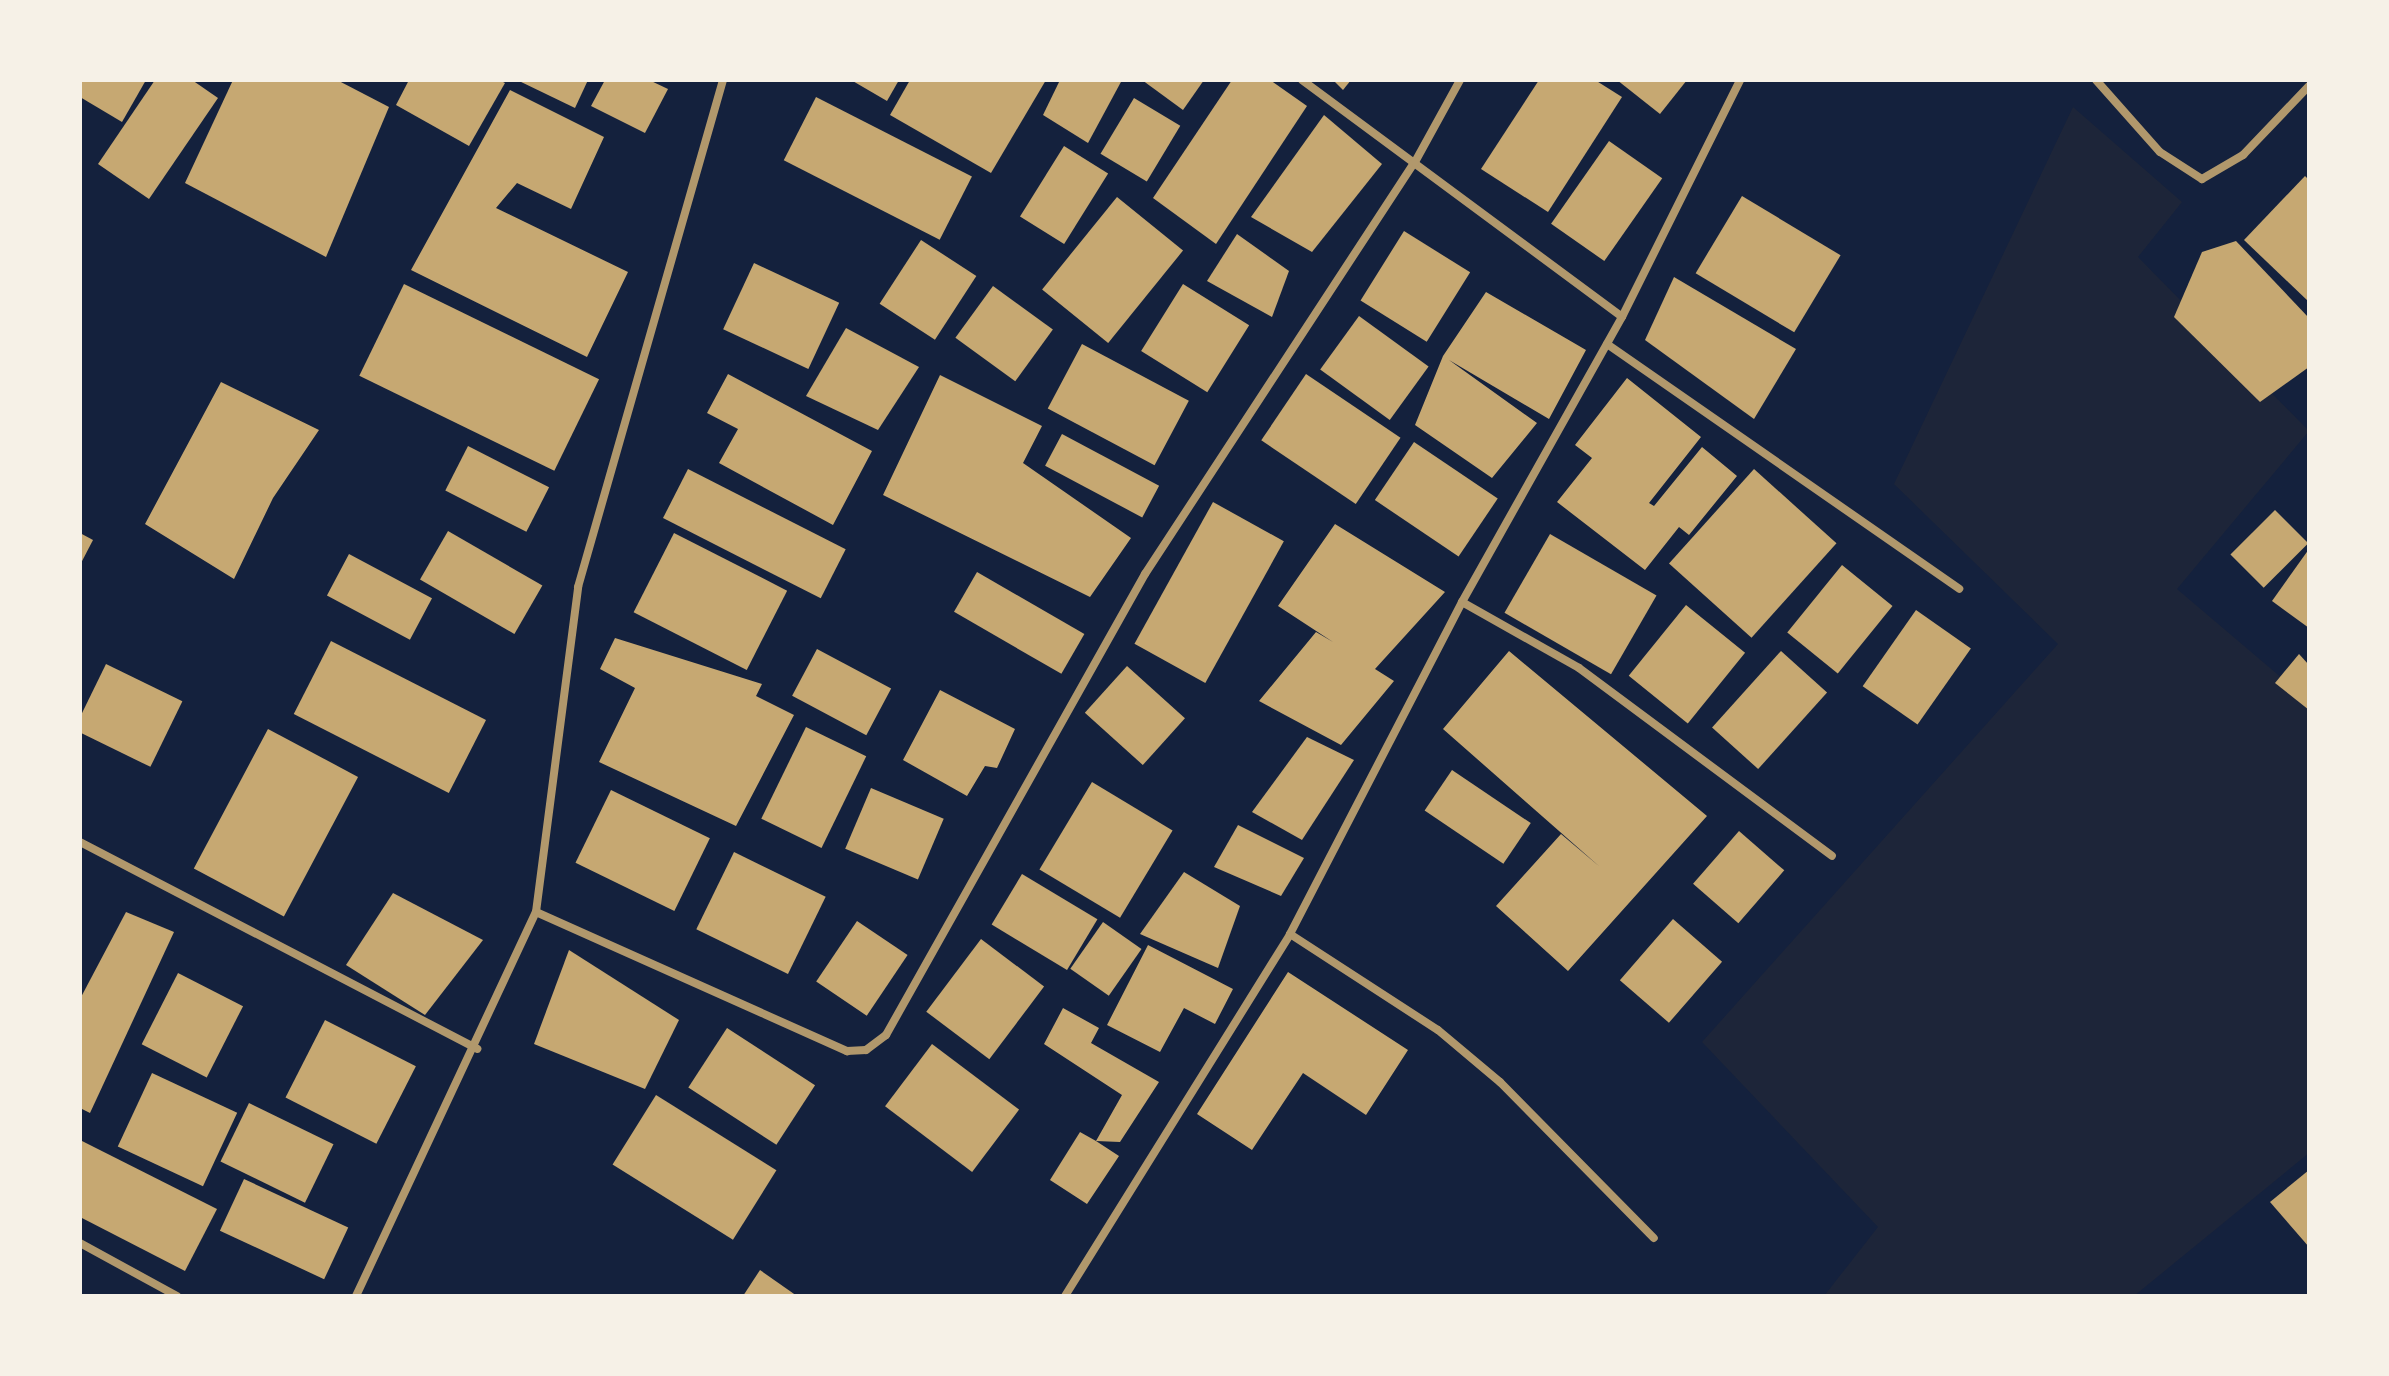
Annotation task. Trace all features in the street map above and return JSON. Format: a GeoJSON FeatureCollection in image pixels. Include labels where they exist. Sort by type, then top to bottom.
{"type":"FeatureCollection","features":[{"type":"Feature","properties":{"kind":"street"},"geometry":{"type":"LineString","coordinates":[[356,1296],[477,1049],[536,912],[578,587],[723,80]]}},
{"type":"Feature","properties":{"kind":"street"},"geometry":{"type":"LineString","coordinates":[[1302,80],[1622,317]]}},
{"type":"Feature","properties":{"kind":"street"},"geometry":{"type":"LineString","coordinates":[[536,912],[812,1038],[847,1051],[874,1045],[1145,574],[1415,162],[1460,80]]}},
{"type":"Feature","properties":{"kind":"street"},"geometry":{"type":"LineString","coordinates":[[1065,1296],[1290,934],[1462,602],[1622,317],[1740,80]]}},
{"type":"Feature","properties":{"kind":"street"},"geometry":{"type":"LineString","coordinates":[[2096,80],[2160,152],[2202,179],[2243,155],[2309,86]]}},
{"type":"Feature","properties":{"kind":"street"},"geometry":{"type":"LineString","coordinates":[[1607,344],[1959,589]]}},
{"type":"Feature","properties":{"kind":"street"},"geometry":{"type":"LineString","coordinates":[[1462,602],[1579,668],[1832,856]]}},
{"type":"Feature","properties":{"kind":"street"},"geometry":{"type":"LineString","coordinates":[[80,842],[477,1049]]}},
{"type":"Feature","properties":{"kind":"street"},"geometry":{"type":"LineString","coordinates":[[1290,934],[1469,1056],[1654,1238]]}},
{"type":"Feature","properties":{"kind":"street"},"geometry":{"type":"LineString","coordinates":[[80,1243],[177,1296]]}},
{"type":"Feature","properties":{"kind":"shaded area"},"geometry":{"type":"Polygon","coordinates":[[[2073,107],[2182,202],[2138,257],[2309,431],[2177,589],[2309,701],[2309,1153],[2134,1296],[1824,1296],[1878,1227],[1702,1042],[2058,644],[1894,484],[2073,107]]]}},
{"type":"Feature","properties":{"kind":"building"},"geometry":{"type":"Polygon","coordinates":[[[80,80],[146,80],[122,122],[80,97],[80,80]]]}},
{"type":"Feature","properties":{"kind":"building"},"geometry":{"type":"Polygon","coordinates":[[[155,80],[192,80],[218,98],[149,199],[98,164],[155,80]]]}},
{"type":"Feature","properties":{"kind":"building"},"geometry":{"type":"Polygon","coordinates":[[[233,80],[337,80],[389,107],[326,257],[185,183],[233,80]]]}},
{"type":"Feature","properties":{"kind":"building"},"geometry":{"type":"Polygon","coordinates":[[[409,80],[499,80],[505,83],[469,146],[396,105],[409,80]]]}},
{"type":"Feature","properties":{"kind":"building"},"geometry":{"type":"Polygon","coordinates":[[[517,80],[588,80],[575,108],[517,80]]]}},
{"type":"Feature","properties":{"kind":"building"},"geometry":{"type":"Polygon","coordinates":[[[605,80],[649,80],[668,89],[645,133],[591,106],[605,80]]]}},
{"type":"Feature","properties":{"kind":"building"},"geometry":{"type":"Polygon","coordinates":[[[851,80],[899,80],[887,101],[851,80]]]}},
{"type":"Feature","properties":{"kind":"building"},"geometry":{"type":"Polygon","coordinates":[[[910,80],[1046,80],[991,173],[890,115],[910,80]]]}},
{"type":"Feature","properties":{"kind":"building"},"geometry":{"type":"Polygon","coordinates":[[[1060,80],[1122,80],[1088,143],[1043,115],[1060,80]]]}},
{"type":"Feature","properties":{"kind":"building"},"geometry":{"type":"Polygon","coordinates":[[[1142,80],[1204,80],[1183,110],[1142,80]]]}},
{"type":"Feature","properties":{"kind":"building"},"geometry":{"type":"Polygon","coordinates":[[[1232,80],[1270,80],[1307,106],[1216,244],[1153,198],[1232,80]]]}},
{"type":"Feature","properties":{"kind":"building"},"geometry":{"type":"Polygon","coordinates":[[[1333,80],[1351,80],[1343,90],[1333,80]]]}},
{"type":"Feature","properties":{"kind":"building"},"geometry":{"type":"Polygon","coordinates":[[[1539,80],[1595,80],[1622,97],[1548,212],[1481,169],[1539,80]]]}},
{"type":"Feature","properties":{"kind":"building"},"geometry":{"type":"Polygon","coordinates":[[[1617,80],[1687,80],[1660,114],[1617,80]]]}},
{"type":"Feature","properties":{"kind":"building"},"geometry":{"type":"Polygon","coordinates":[[[510,90],[604,137],[571,209],[517,183],[496,208],[628,272],[587,357],[411,270],[510,90]]]}},
{"type":"Feature","properties":{"kind":"building"},"geometry":{"type":"Polygon","coordinates":[[[816,97],[972,176],[940,240],[784,160],[816,97]]]}},
{"type":"Feature","properties":{"kind":"building"},"geometry":{"type":"Polygon","coordinates":[[[1134,98],[1180,126],[1147,182],[1101,154],[1134,98]]]}},
{"type":"Feature","properties":{"kind":"building"},"geometry":{"type":"Polygon","coordinates":[[[1324,115],[1382,164],[1312,252],[1251,217],[1324,115]]]}},
{"type":"Feature","properties":{"kind":"building"},"geometry":{"type":"Polygon","coordinates":[[[1609,141],[1662,178],[1604,261],[1551,224],[1609,141]]]}},
{"type":"Feature","properties":{"kind":"building"},"geometry":{"type":"Polygon","coordinates":[[[1064,146],[1108,174],[1064,244],[1020,216],[1064,146]]]}},
{"type":"Feature","properties":{"kind":"building"},"geometry":{"type":"Polygon","coordinates":[[[2305,176],[2309,180],[2309,302],[2244,240],[2305,176]]]}},
{"type":"Feature","properties":{"kind":"building"},"geometry":{"type":"Polygon","coordinates":[[[1742,196],[1841,255],[1794,332],[1696,273],[1742,196]]]}},
{"type":"Feature","properties":{"kind":"building"},"geometry":{"type":"Polygon","coordinates":[[[1117,197],[1183,250],[1108,343],[1042,289],[1117,197]]]}},
{"type":"Feature","properties":{"kind":"building"},"geometry":{"type":"Polygon","coordinates":[[[1404,231],[1470,272],[1427,342],[1361,301],[1404,231]]]}},
{"type":"Feature","properties":{"kind":"building"},"geometry":{"type":"Polygon","coordinates":[[[1237,234],[1289,271],[1272,317],[1207,281],[1237,234]]]}},
{"type":"Feature","properties":{"kind":"building"},"geometry":{"type":"Polygon","coordinates":[[[921,240],[976,276],[935,340],[880,304],[921,240]]]}},
{"type":"Feature","properties":{"kind":"building"},"geometry":{"type":"Polygon","coordinates":[[[2236,241],[2309,318],[2309,367],[2260,402],[2174,317],[2202,252],[2236,241]]]}},
{"type":"Feature","properties":{"kind":"building"},"geometry":{"type":"Polygon","coordinates":[[[754,263],[839,303],[808,369],[723,329],[754,263]]]}},
{"type":"Feature","properties":{"kind":"building"},"geometry":{"type":"Polygon","coordinates":[[[1674,277],[1796,349],[1754,419],[1645,340],[1674,277]]]}},
{"type":"Feature","properties":{"kind":"building"},"geometry":{"type":"Polygon","coordinates":[[[404,284],[599,379],[554,471],[359,376],[404,284]]]}},
{"type":"Feature","properties":{"kind":"building"},"geometry":{"type":"Polygon","coordinates":[[[1183,284],[1249,325],[1207,392],[1141,351],[1183,284]]]}},
{"type":"Feature","properties":{"kind":"building"},"geometry":{"type":"Polygon","coordinates":[[[993,286],[1053,329],[1015,381],[955,338],[993,286]]]}},
{"type":"Feature","properties":{"kind":"building"},"geometry":{"type":"Polygon","coordinates":[[[1486,292],[1586,350],[1549,419],[1449,360],[1537,423],[1492,478],[1415,425],[1443,356],[1486,292]]]}},
{"type":"Feature","properties":{"kind":"building"},"geometry":{"type":"Polygon","coordinates":[[[1359,316],[1429,367],[1390,420],[1320,369],[1359,316]]]}},
{"type":"Feature","properties":{"kind":"building"},"geometry":{"type":"Polygon","coordinates":[[[846,328],[919,367],[878,430],[806,396],[846,328]]]}},
{"type":"Feature","properties":{"kind":"building"},"geometry":{"type":"Polygon","coordinates":[[[1082,344],[1189,401],[1155,465],[1048,408],[1082,344]]]}},
{"type":"Feature","properties":{"kind":"building"},"geometry":{"type":"Polygon","coordinates":[[[728,374],[872,451],[833,525],[719,463],[738,429],[707,413],[728,374]]]}},
{"type":"Feature","properties":{"kind":"building"},"geometry":{"type":"Polygon","coordinates":[[[1306,374],[1401,438],[1356,504],[1261,440],[1306,374]]]}},
{"type":"Feature","properties":{"kind":"building"},"geometry":{"type":"Polygon","coordinates":[[[940,375],[1042,426],[1023,463],[1131,538],[1090,597],[883,495],[940,375]]]}},
{"type":"Feature","properties":{"kind":"building"},"geometry":{"type":"Polygon","coordinates":[[[1627,378],[1701,437],[1649,503],[1654,506],[1702,447],[1737,476],[1689,535],[1679,527],[1645,570],[1557,502],[1592,458],[1575,445],[1627,378]]]}},
{"type":"Feature","properties":{"kind":"building"},"geometry":{"type":"Polygon","coordinates":[[[221,382],[319,430],[273,498],[234,579],[145,524],[221,382]]]}},
{"type":"Feature","properties":{"kind":"building"},"geometry":{"type":"Polygon","coordinates":[[[1062,434],[1159,486],[1142,517],[1045,466],[1062,434]]]}},
{"type":"Feature","properties":{"kind":"building"},"geometry":{"type":"Polygon","coordinates":[[[1414,442],[1498,498],[1459,557],[1375,500],[1414,442]]]}},
{"type":"Feature","properties":{"kind":"building"},"geometry":{"type":"Polygon","coordinates":[[[468,446],[549,487],[526,532],[445,491],[468,446]]]}},
{"type":"Feature","properties":{"kind":"building"},"geometry":{"type":"Polygon","coordinates":[[[688,469],[846,549],[821,598],[663,518],[688,469]]]}},
{"type":"Feature","properties":{"kind":"building"},"geometry":{"type":"Polygon","coordinates":[[[1754,469],[1836,543],[1752,638],[1669,563],[1754,469]]]}},
{"type":"Feature","properties":{"kind":"building"},"geometry":{"type":"Polygon","coordinates":[[[1213,502],[1284,541],[1205,683],[1134,644],[1213,502]]]}},
{"type":"Feature","properties":{"kind":"building"},"geometry":{"type":"Polygon","coordinates":[[[2275,510],[2308,543],[2264,588],[2230,555],[2275,510]]]}},
{"type":"Feature","properties":{"kind":"building"},"geometry":{"type":"Polygon","coordinates":[[[1335,524],[1445,592],[1375,669],[1394,681],[1341,745],[1259,701],[1316,632],[1333,642],[1278,606],[1335,524]]]}},
{"type":"Feature","properties":{"kind":"building"},"geometry":{"type":"Polygon","coordinates":[[[448,531],[542,586],[514,634],[420,579],[448,531]]]}},
{"type":"Feature","properties":{"kind":"building"},"geometry":{"type":"Polygon","coordinates":[[[80,533],[93,540],[80,565],[80,533]]]}},
{"type":"Feature","properties":{"kind":"building"},"geometry":{"type":"Polygon","coordinates":[[[674,533],[787,591],[747,670],[634,612],[674,533]]]}},
{"type":"Feature","properties":{"kind":"building"},"geometry":{"type":"Polygon","coordinates":[[[1550,534],[1657,596],[1611,674],[1504,613],[1550,534]]]}},
{"type":"Feature","properties":{"kind":"building"},"geometry":{"type":"Polygon","coordinates":[[[2309,549],[2309,628],[2272,601],[2309,549]]]}},
{"type":"Feature","properties":{"kind":"building"},"geometry":{"type":"Polygon","coordinates":[[[349,554],[432,598],[410,640],[327,595],[349,554]]]}},
{"type":"Feature","properties":{"kind":"building"},"geometry":{"type":"Polygon","coordinates":[[[1842,565],[1893,606],[1838,674],[1787,633],[1842,565]]]}},
{"type":"Feature","properties":{"kind":"building"},"geometry":{"type":"Polygon","coordinates":[[[977,572],[1084,634],[1061,674],[954,612],[977,572]]]}},
{"type":"Feature","properties":{"kind":"building"},"geometry":{"type":"Polygon","coordinates":[[[1686,605],[1745,653],[1688,724],[1629,676],[1686,605]]]}},
{"type":"Feature","properties":{"kind":"building"},"geometry":{"type":"Polygon","coordinates":[[[1916,610],[1971,648],[1918,725],[1863,686],[1916,610]]]}},
{"type":"Feature","properties":{"kind":"building"},"geometry":{"type":"Polygon","coordinates":[[[615,638],[762,684],[756,696],[794,715],[736,826],[599,762],[635,688],[600,669],[615,638]]]}},
{"type":"Feature","properties":{"kind":"building"},"geometry":{"type":"Polygon","coordinates":[[[331,641],[486,720],[449,793],[294,714],[331,641]]]}},
{"type":"Feature","properties":{"kind":"building"},"geometry":{"type":"Polygon","coordinates":[[[817,649],[891,688],[866,735],[792,696],[817,649]]]}},
{"type":"Feature","properties":{"kind":"building"},"geometry":{"type":"Polygon","coordinates":[[[1509,651],[1707,816],[1568,971],[1496,906],[1561,834],[1600,867],[1443,729],[1509,651]]]}},
{"type":"Feature","properties":{"kind":"building"},"geometry":{"type":"Polygon","coordinates":[[[1781,651],[1827,692],[1758,769],[1712,728],[1781,651]]]}},
{"type":"Feature","properties":{"kind":"building"},"geometry":{"type":"Polygon","coordinates":[[[2299,654],[2309,665],[2309,710],[2275,683],[2299,654]]]}},
{"type":"Feature","properties":{"kind":"building"},"geometry":{"type":"Polygon","coordinates":[[[106,664],[182,701],[150,767],[80,733],[80,717],[106,664]]]}},
{"type":"Feature","properties":{"kind":"building"},"geometry":{"type":"Polygon","coordinates":[[[1127,666],[1185,718],[1143,765],[1085,713],[1127,666]]]}},
{"type":"Feature","properties":{"kind":"building"},"geometry":{"type":"Polygon","coordinates":[[[940,690],[1015,729],[997,768],[985,766],[967,796],[903,760],[940,690]]]}},
{"type":"Feature","properties":{"kind":"building"},"geometry":{"type":"Polygon","coordinates":[[[806,727],[866,756],[822,848],[761,819],[806,727]]]}},
{"type":"Feature","properties":{"kind":"building"},"geometry":{"type":"Polygon","coordinates":[[[268,729],[358,777],[284,916],[194,869],[268,729]]]}},
{"type":"Feature","properties":{"kind":"building"},"geometry":{"type":"Polygon","coordinates":[[[1307,737],[1354,760],[1302,840],[1252,812],[1307,737]]]}},
{"type":"Feature","properties":{"kind":"building"},"geometry":{"type":"Polygon","coordinates":[[[1452,770],[1531,823],[1503,864],[1425,811],[1452,770]]]}},
{"type":"Feature","properties":{"kind":"building"},"geometry":{"type":"Polygon","coordinates":[[[1092,782],[1173,830],[1120,918],[1039,869],[1092,782]]]}},
{"type":"Feature","properties":{"kind":"building"},"geometry":{"type":"Polygon","coordinates":[[[871,788],[944,819],[918,880],[845,849],[871,788]]]}},
{"type":"Feature","properties":{"kind":"building"},"geometry":{"type":"Polygon","coordinates":[[[611,790],[710,838],[674,911],[575,863],[611,790]]]}},
{"type":"Feature","properties":{"kind":"building"},"geometry":{"type":"Polygon","coordinates":[[[1238,825],[1304,858],[1281,896],[1214,867],[1238,825]]]}},
{"type":"Feature","properties":{"kind":"building"},"geometry":{"type":"Polygon","coordinates":[[[1739,831],[1784,870],[1738,923],[1693,884],[1739,831]]]}},
{"type":"Feature","properties":{"kind":"building"},"geometry":{"type":"Polygon","coordinates":[[[734,852],[826,897],[788,974],[696,929],[734,852]]]}},
{"type":"Feature","properties":{"kind":"building"},"geometry":{"type":"Polygon","coordinates":[[[1184,872],[1240,906],[1218,968],[1140,934],[1184,872]]]}},
{"type":"Feature","properties":{"kind":"building"},"geometry":{"type":"Polygon","coordinates":[[[1022,874],[1097,919],[1067,970],[992,925],[1022,874]]]}},
{"type":"Feature","properties":{"kind":"building"},"geometry":{"type":"Polygon","coordinates":[[[393,893],[483,940],[425,1015],[346,965],[393,893]]]}},
{"type":"Feature","properties":{"kind":"building"},"geometry":{"type":"Polygon","coordinates":[[[126,912],[174,932],[90,1113],[80,1108],[80,999],[126,912]]]}},
{"type":"Feature","properties":{"kind":"building"},"geometry":{"type":"Polygon","coordinates":[[[1673,919],[1722,962],[1669,1023],[1620,980],[1673,919]]]}},
{"type":"Feature","properties":{"kind":"building"},"geometry":{"type":"Polygon","coordinates":[[[857,921],[908,955],[867,1016],[816,982],[857,921]]]}},
{"type":"Feature","properties":{"kind":"building"},"geometry":{"type":"Polygon","coordinates":[[[1103,922],[1142,949],[1109,996],[1070,969],[1103,922]]]}},
{"type":"Feature","properties":{"kind":"building"},"geometry":{"type":"Polygon","coordinates":[[[981,939],[1044,987],[989,1059],[926,1012],[981,939]]]}},
{"type":"Feature","properties":{"kind":"building"},"geometry":{"type":"Polygon","coordinates":[[[1148,945],[1233,989],[1215,1024],[1184,1008],[1160,1052],[1107,1025],[1148,945]]]}},
{"type":"Feature","properties":{"kind":"building"},"geometry":{"type":"Polygon","coordinates":[[[569,950],[679,1020],[645,1089],[534,1044],[569,950]]]}},
{"type":"Feature","properties":{"kind":"building"},"geometry":{"type":"Polygon","coordinates":[[[1288,972],[1408,1050],[1366,1115],[1303,1073],[1252,1150],[1197,1114],[1288,972]]]}},
{"type":"Feature","properties":{"kind":"building"},"geometry":{"type":"Polygon","coordinates":[[[178,973],[243,1006],[207,1077],[142,1044],[178,973]]]}},
{"type":"Feature","properties":{"kind":"building"},"geometry":{"type":"Polygon","coordinates":[[[1063,1008],[1099,1028],[1091,1043],[1159,1082],[1120,1142],[1096,1141],[1122,1095],[1044,1044],[1063,1008]]]}},
{"type":"Feature","properties":{"kind":"building"},"geometry":{"type":"Polygon","coordinates":[[[325,1020],[416,1066],[376,1144],[286,1098],[325,1020]]]}},
{"type":"Feature","properties":{"kind":"building"},"geometry":{"type":"Polygon","coordinates":[[[727,1028],[815,1085],[776,1145],[688,1088],[727,1028]]]}},
{"type":"Feature","properties":{"kind":"building"},"geometry":{"type":"Polygon","coordinates":[[[932,1044],[1019,1110],[972,1172],[885,1106],[932,1044]]]}},
{"type":"Feature","properties":{"kind":"building"},"geometry":{"type":"Polygon","coordinates":[[[152,1073],[237,1113],[203,1186],[118,1146],[152,1073]]]}},
{"type":"Feature","properties":{"kind":"building"},"geometry":{"type":"Polygon","coordinates":[[[656,1095],[776,1170],[733,1240],[613,1165],[656,1095]]]}},
{"type":"Feature","properties":{"kind":"building"},"geometry":{"type":"Polygon","coordinates":[[[249,1103],[333,1144],[305,1203],[221,1161],[249,1103]]]}},
{"type":"Feature","properties":{"kind":"building"},"geometry":{"type":"Polygon","coordinates":[[[1080,1132],[1119,1156],[1087,1204],[1050,1180],[1080,1132]]]}},
{"type":"Feature","properties":{"kind":"building"},"geometry":{"type":"Polygon","coordinates":[[[80,1140],[217,1209],[185,1271],[80,1217],[80,1140]]]}},
{"type":"Feature","properties":{"kind":"building"},"geometry":{"type":"Polygon","coordinates":[[[2309,1170],[2309,1247],[2270,1202],[2309,1170]]]}},
{"type":"Feature","properties":{"kind":"building"},"geometry":{"type":"Polygon","coordinates":[[[244,1179],[348,1228],[324,1279],[220,1231],[244,1179]]]}},
{"type":"Feature","properties":{"kind":"building"},"geometry":{"type":"Polygon","coordinates":[[[760,1270],[797,1296],[743,1296],[760,1270]]]}}]}
